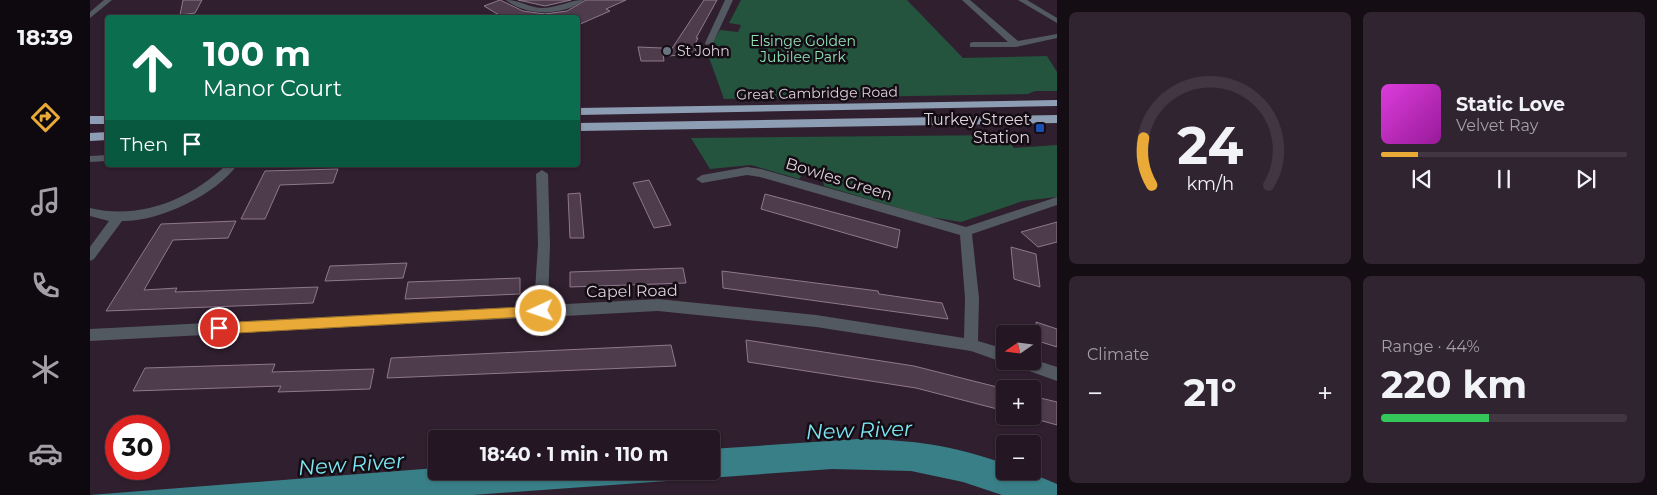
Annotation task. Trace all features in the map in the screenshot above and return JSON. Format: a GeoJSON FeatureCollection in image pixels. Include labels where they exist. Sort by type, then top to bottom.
{"type":"FeatureCollection","features":[{"type":"Feature","properties":{"kind":"highway","name":"Great Cambridge Road"},"geometry":{"type":"LineString","coordinates":[[580,112],[1057,103]]}},
{"type":"Feature","properties":{"kind":"highway","name":"Great Cambridge Road"},"geometry":{"type":"LineString","coordinates":[[580,127],[1057,119]]}},
{"type":"Feature","properties":{"kind":"highway"},"geometry":{"type":"LineString","coordinates":[[90,120],[105,120]]}},
{"type":"Feature","properties":{"kind":"highway"},"geometry":{"type":"LineString","coordinates":[[90,137],[105,136]]}},
{"type":"Feature","properties":{"kind":"street"},"geometry":{"type":"LineString","coordinates":[[90,16],[108,0]]}},
{"type":"Feature","properties":{"kind":"street"},"geometry":{"type":"LineString","coordinates":[[510,0],[536,11],[547,11],[580,0]]}},
{"type":"Feature","properties":{"kind":"street"},"geometry":{"type":"LineString","coordinates":[[709,43],[729,0]]}},
{"type":"Feature","properties":{"kind":"street"},"geometry":{"type":"LineString","coordinates":[[966,0],[1016,44]]}},
{"type":"Feature","properties":{"kind":"street"},"geometry":{"type":"LineString","coordinates":[[1022,0],[1057,21]]}},
{"type":"Feature","properties":{"kind":"street"},"geometry":{"type":"LineString","coordinates":[[973,45],[1016,44],[1057,36]]}},
{"type":"Feature","properties":{"kind":"street"},"geometry":{"type":"LineString","coordinates":[[90,159],[105,158]]}},
{"type":"Feature","properties":{"kind":"street"},"geometry":{"type":"LineString","coordinates":[[90,212],[119,216],[137,214],[172,205],[200,192],[222,176],[230,167]]}},
{"type":"Feature","properties":{"kind":"street","name":"Bowles Green"},"geometry":{"type":"LineString","coordinates":[[702,179],[747,171],[761,173],[860,204],[966,232]]}},
{"type":"Feature","properties":{"kind":"street"},"geometry":{"type":"LineString","coordinates":[[541,311],[544,244],[542,174]]}},
{"type":"Feature","properties":{"kind":"street"},"geometry":{"type":"LineString","coordinates":[[971,345],[972,298],[966,232],[1030,209],[1057,202]]}},
{"type":"Feature","properties":{"kind":"street"},"geometry":{"type":"LineString","coordinates":[[90,256],[119,216]]}},
{"type":"Feature","properties":{"kind":"street","name":"Capel Road"},"geometry":{"type":"LineString","coordinates":[[90,335],[658,305],[816,321],[971,345],[996,353]]}},
{"type":"Feature","properties":{"kind":"street"},"geometry":{"type":"LineString","coordinates":[[1041,368],[1057,374]]}},
{"type":"Feature","properties":{"kind":"green space","name":"Elsinge Golden Jubilee Park"},"geometry":{"type":"Polygon","coordinates":[[[741,0],[907,0],[963,58],[1047,56],[1057,72],[1057,91],[1035,91],[1028,94],[724,99],[707,52],[720,30],[738,32],[741,25],[729,23],[741,0]]]}},
{"type":"Feature","properties":{"kind":"green space"},"geometry":{"type":"Polygon","coordinates":[[[1003,135],[1014,148],[1057,145],[1057,197],[1023,201],[961,222],[930,217],[824,186],[822,174],[806,170],[799,179],[751,165],[710,169],[691,138],[1003,135]]]}},
{"type":"Feature","properties":{"kind":"water"},"geometry":{"type":"Polygon","coordinates":[[[858,439],[915,442],[968,452],[996,461],[996,480],[1041,480],[1041,477],[1057,484],[1057,495],[1002,495],[963,482],[911,471],[832,469],[720,477],[720,448],[858,439]]]}},
{"type":"Feature","properties":{"kind":"water"},"geometry":{"type":"Polygon","coordinates":[[[428,469],[428,480],[680,480],[473,495],[90,495],[428,469]]]}},
{"type":"Feature","properties":{"kind":"building"},"geometry":{"type":"Polygon","coordinates":[[[183,0],[202,0],[195,13],[180,15],[183,0]]]}},
{"type":"Feature","properties":{"kind":"building"},"geometry":{"type":"Polygon","coordinates":[[[500,0],[523,11],[545,14],[567,11],[586,0],[626,0],[606,9],[610,11],[580,24],[580,15],[499,15],[484,6],[500,0]]]}},
{"type":"Feature","properties":{"kind":"building"},"geometry":{"type":"Polygon","coordinates":[[[518,0],[571,0],[545,6],[518,0]]]}},
{"type":"Feature","properties":{"kind":"building"},"geometry":{"type":"Polygon","coordinates":[[[704,0],[717,0],[696,38],[698,38],[694,46],[697,54],[667,56],[704,0]]]}},
{"type":"Feature","properties":{"kind":"building"},"geometry":{"type":"Polygon","coordinates":[[[638,47],[662,48],[664,61],[641,61],[638,47]]]}},
{"type":"Feature","properties":{"kind":"building"},"geometry":{"type":"Polygon","coordinates":[[[338,169],[333,183],[280,185],[265,219],[241,219],[265,171],[338,169]]]}},
{"type":"Feature","properties":{"kind":"building"},"geometry":{"type":"Polygon","coordinates":[[[649,180],[671,225],[654,228],[633,183],[649,180]]]}},
{"type":"Feature","properties":{"kind":"building"},"geometry":{"type":"Polygon","coordinates":[[[580,193],[584,238],[570,238],[568,194],[580,193]]]}},
{"type":"Feature","properties":{"kind":"building"},"geometry":{"type":"Polygon","coordinates":[[[765,194],[900,230],[897,248],[761,209],[765,194]]]}},
{"type":"Feature","properties":{"kind":"building"},"geometry":{"type":"Polygon","coordinates":[[[236,221],[228,238],[173,240],[144,290],[177,288],[175,292],[318,287],[313,303],[106,311],[161,224],[236,221]]]}},
{"type":"Feature","properties":{"kind":"building"},"geometry":{"type":"Polygon","coordinates":[[[1057,222],[1057,242],[1038,247],[1021,232],[1057,222]]]}},
{"type":"Feature","properties":{"kind":"building"},"geometry":{"type":"Polygon","coordinates":[[[1011,247],[1036,254],[1040,287],[1014,279],[1011,247]]]}},
{"type":"Feature","properties":{"kind":"building"},"geometry":{"type":"Polygon","coordinates":[[[407,263],[403,278],[325,281],[330,266],[407,263]]]}},
{"type":"Feature","properties":{"kind":"building"},"geometry":{"type":"Polygon","coordinates":[[[683,268],[686,283],[570,287],[570,272],[683,268]]]}},
{"type":"Feature","properties":{"kind":"building"},"geometry":{"type":"Polygon","coordinates":[[[722,271],[878,291],[879,294],[942,303],[948,319],[723,288],[722,271]]]}},
{"type":"Feature","properties":{"kind":"building"},"geometry":{"type":"Polygon","coordinates":[[[520,278],[520,294],[405,299],[408,282],[520,278]]]}},
{"type":"Feature","properties":{"kind":"building"},"geometry":{"type":"Polygon","coordinates":[[[1036,322],[1057,329],[1057,347],[1041,342],[1041,325],[1036,325],[1036,322]]]}},
{"type":"Feature","properties":{"kind":"building"},"geometry":{"type":"Polygon","coordinates":[[[746,340],[914,366],[996,387],[996,409],[916,388],[748,362],[746,340]]]}},
{"type":"Feature","properties":{"kind":"building"},"geometry":{"type":"Polygon","coordinates":[[[671,345],[676,366],[387,378],[391,358],[671,345]]]}},
{"type":"Feature","properties":{"kind":"building"},"geometry":{"type":"Polygon","coordinates":[[[275,364],[272,372],[374,369],[370,389],[278,392],[281,386],[133,391],[145,368],[275,364]]]}},
{"type":"Feature","properties":{"kind":"building"},"geometry":{"type":"Polygon","coordinates":[[[1041,398],[1057,402],[1057,425],[1041,421],[1041,398]]]}},
{"type":"Feature","properties":{"kind":"place","name":"St John"},"geometry":{"type":"Point","coordinates":[667,51]}},
{"type":"Feature","properties":{"kind":"place","name":"Turkey Street Station"},"geometry":{"type":"Point","coordinates":[1040,128]}},
{"type":"Feature","properties":{"kind":"route"},"geometry":{"type":"LineString","coordinates":[[219,328],[541,311]]}},
{"type":"Feature","properties":{"kind":"water label","name":"New River"},"geometry":{"type":"Point","coordinates":[859,430]}},
{"type":"Feature","properties":{"kind":"water label","name":"New River"},"geometry":{"type":"Point","coordinates":[351,464]}}]}
